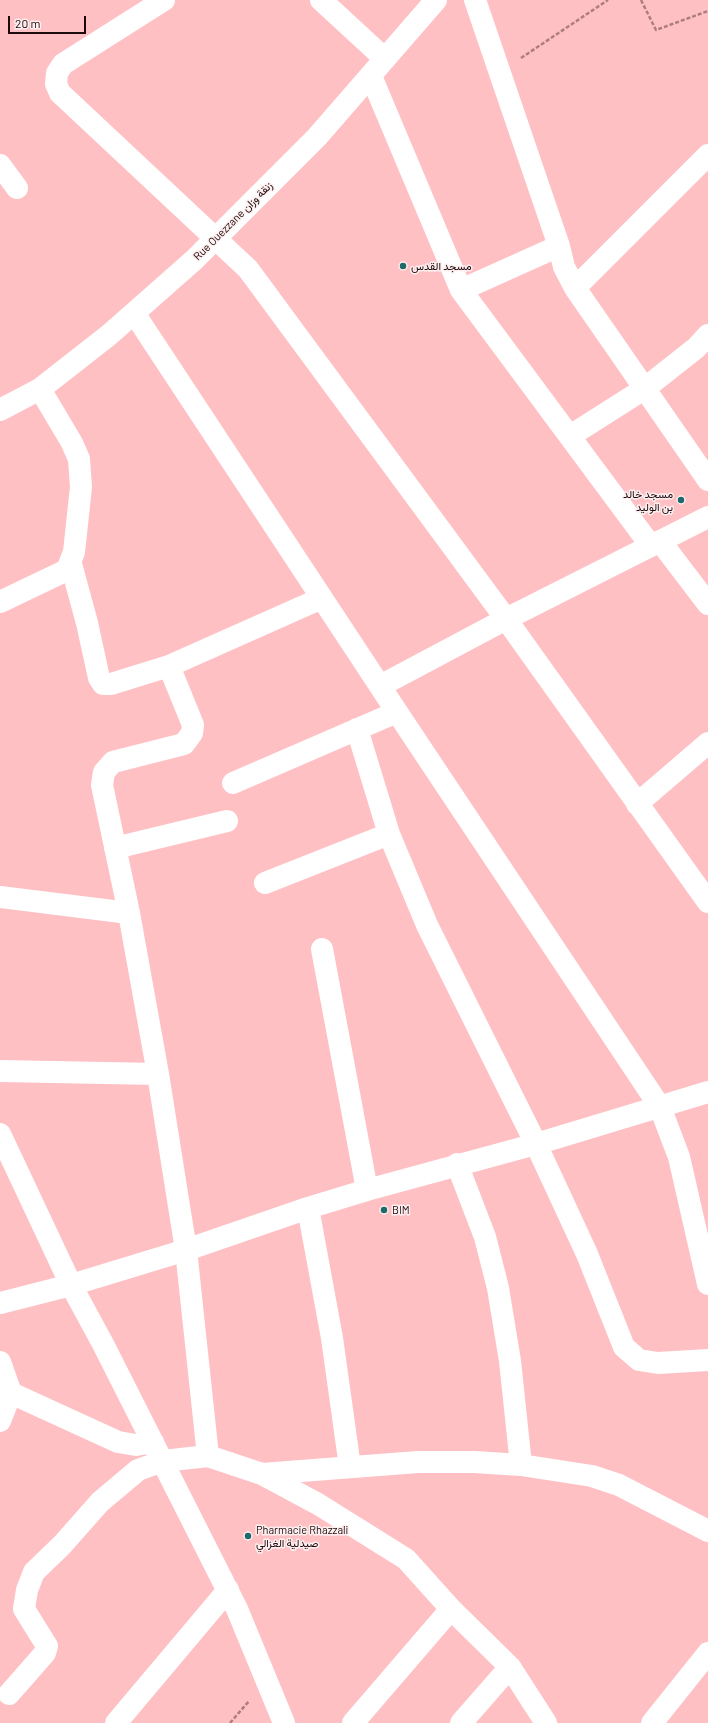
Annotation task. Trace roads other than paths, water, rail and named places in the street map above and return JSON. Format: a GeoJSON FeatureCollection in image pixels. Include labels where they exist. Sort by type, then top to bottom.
{"type":"FeatureCollection","features":[{"type":"Feature","properties":{"kind":"street"},"geometry":{"type":"LineString","coordinates":[[164,0],[63,64],[57,73],[56,84],[60,93],[248,269],[506,619],[708,902]]}},
{"type":"Feature","properties":{"kind":"street"},"geometry":{"type":"LineString","coordinates":[[321,0],[385,59]]}},
{"type":"Feature","properties":{"kind":"street","name":"Rue Ouezzane زنقة وزان"},"geometry":{"type":"LineString","coordinates":[[0,410],[40,389],[134,313],[215,239],[317,137],[436,0]]}},
{"type":"Feature","properties":{"kind":"street"},"geometry":{"type":"LineString","coordinates":[[475,0],[564,267],[575,288],[708,480]]}},
{"type":"Feature","properties":{"kind":"street"},"geometry":{"type":"LineString","coordinates":[[371,76],[461,290],[570,436],[656,544],[708,604]]}},
{"type":"Feature","properties":{"kind":"street"},"geometry":{"type":"LineString","coordinates":[[575,288],[708,155]]}},
{"type":"Feature","properties":{"kind":"street"},"geometry":{"type":"LineString","coordinates":[[0,165],[17,188]]}},
{"type":"Feature","properties":{"kind":"street"},"geometry":{"type":"LineString","coordinates":[[461,290],[558,246]]}},
{"type":"Feature","properties":{"kind":"street"},"geometry":{"type":"LineString","coordinates":[[134,313],[660,1107],[679,1157],[704,1242],[708,1284]]}},
{"type":"Feature","properties":{"kind":"street"},"geometry":{"type":"LineString","coordinates":[[570,436],[644,389],[696,348],[708,335]]}},
{"type":"Feature","properties":{"kind":"street"},"geometry":{"type":"LineString","coordinates":[[0,602],[58,576],[67,570],[71,564],[74,552],[81,486],[79,459],[72,443],[40,389]]}},
{"type":"Feature","properties":{"kind":"street"},"geometry":{"type":"LineString","coordinates":[[380,686],[506,619],[708,517]]}},
{"type":"Feature","properties":{"kind":"street"},"geometry":{"type":"LineString","coordinates":[[71,564],[87,623],[99,678],[103,684],[111,684],[169,666],[322,598]]}},
{"type":"Feature","properties":{"kind":"street"},"geometry":{"type":"LineString","coordinates":[[169,666],[193,724],[192,733],[184,744],[113,762],[104,772],[102,785],[129,913],[158,1074],[186,1250],[208,1456]]}},
{"type":"Feature","properties":{"kind":"street"},"geometry":{"type":"LineString","coordinates":[[233,783],[397,712]]}},
{"type":"Feature","properties":{"kind":"street"},"geometry":{"type":"LineString","coordinates":[[357,729],[389,834],[427,925],[536,1144],[587,1254],[624,1347],[639,1360],[658,1363],[708,1360]]}},
{"type":"Feature","properties":{"kind":"street"},"geometry":{"type":"LineString","coordinates":[[638,804],[708,743]]}},
{"type":"Feature","properties":{"kind":"street"},"geometry":{"type":"LineString","coordinates":[[115,848],[227,821]]}},
{"type":"Feature","properties":{"kind":"street"},"geometry":{"type":"LineString","coordinates":[[265,883],[389,834]]}},
{"type":"Feature","properties":{"kind":"street"},"geometry":{"type":"LineString","coordinates":[[0,897],[129,913]]}},
{"type":"Feature","properties":{"kind":"street"},"geometry":{"type":"LineString","coordinates":[[322,949],[367,1190]]}},
{"type":"Feature","properties":{"kind":"street"},"geometry":{"type":"LineString","coordinates":[[0,1071],[158,1074]]}},
{"type":"Feature","properties":{"kind":"street"},"geometry":{"type":"LineString","coordinates":[[0,1303],[72,1285],[186,1250],[308,1208],[367,1190],[457,1164],[536,1144],[708,1092]]}},
{"type":"Feature","properties":{"kind":"street"},"geometry":{"type":"LineString","coordinates":[[0,1134],[72,1285],[228,1590],[284,1723]]}},
{"type":"Feature","properties":{"kind":"street"},"geometry":{"type":"LineString","coordinates":[[457,1164],[485,1237],[498,1288],[510,1361],[521,1465]]}},
{"type":"Feature","properties":{"kind":"street"},"geometry":{"type":"LineString","coordinates":[[308,1208],[332,1338],[350,1467]]}},
{"type":"Feature","properties":{"kind":"street"},"geometry":{"type":"LineString","coordinates":[[0,1362],[11,1393],[0,1421]]}},
{"type":"Feature","properties":{"kind":"street"},"geometry":{"type":"LineString","coordinates":[[11,1393],[118,1442],[136,1445],[153,1442]]}},
{"type":"Feature","properties":{"kind":"street"},"geometry":{"type":"LineString","coordinates":[[9,1694],[45,1653],[47,1646],[24,1609],[27,1590],[34,1572],[62,1545],[100,1502],[138,1470],[163,1461],[208,1456],[262,1474],[318,1504],[406,1560],[510,1667],[546,1723]]}},
{"type":"Feature","properties":{"kind":"street"},"geometry":{"type":"LineString","coordinates":[[262,1474],[418,1462],[474,1462],[521,1465],[592,1476],[619,1485],[708,1531]]}},
{"type":"Feature","properties":{"kind":"street"},"geometry":{"type":"LineString","coordinates":[[116,1723],[228,1590]]}},
{"type":"Feature","properties":{"kind":"street"},"geometry":{"type":"LineString","coordinates":[[354,1723],[452,1609]]}},
{"type":"Feature","properties":{"kind":"street"},"geometry":{"type":"LineString","coordinates":[[652,1723],[708,1653]]}},
{"type":"Feature","properties":{"kind":"street"},"geometry":{"type":"LineString","coordinates":[[461,1723],[510,1667]]}},
{"type":"Feature","properties":{"kind":"place","name":"مسجد القدس"},"geometry":{"type":"Point","coordinates":[403,266]}},
{"type":"Feature","properties":{"kind":"place","name":"مسجد خالد بن الوليد"},"geometry":{"type":"Point","coordinates":[681,500]}},
{"type":"Feature","properties":{"kind":"place","name":"BIM"},"geometry":{"type":"Point","coordinates":[384,1210]}},
{"type":"Feature","properties":{"kind":"place","name":"Pharmacie Rhazzali صيدلية الغزالي"},"geometry":{"type":"Point","coordinates":[248,1536]}}]}
